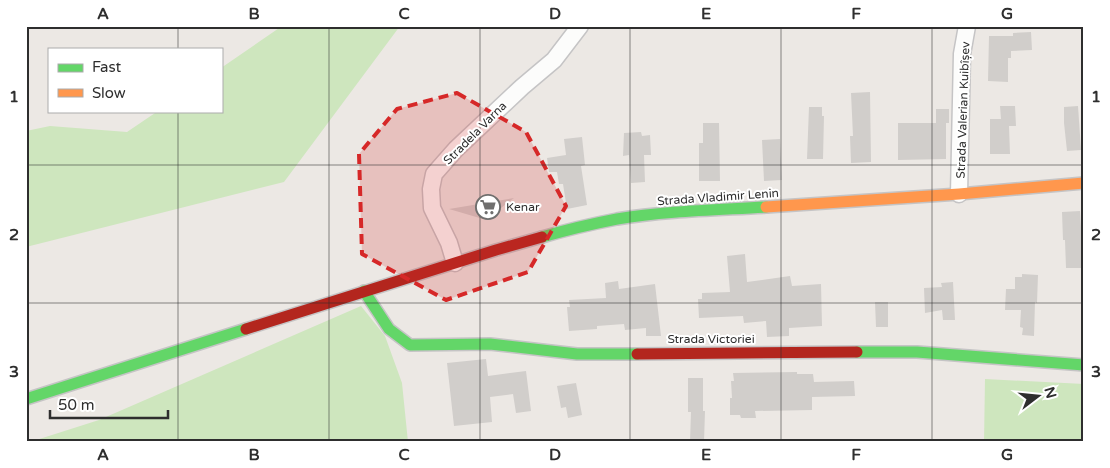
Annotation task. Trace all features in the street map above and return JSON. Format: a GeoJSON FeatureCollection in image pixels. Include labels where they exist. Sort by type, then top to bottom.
{"type":"FeatureCollection","features":[{"type":"Feature","properties":{"kind":"main road","name":"Strada Vladimir Lenin"},"geometry":{"type":"LineString","coordinates":[[26,399],[364,291],[574,228],[618,220],[684,212],[960,194],[1084,183]]}},
{"type":"Feature","properties":{"kind":"main road","name":"Strada Victoriei"},"geometry":{"type":"LineString","coordinates":[[364,291],[389,329],[410,345],[490,344],[577,354],[917,352],[1084,364]]}},
{"type":"Feature","properties":{"kind":"street","name":"Stradela Varna"},"geometry":{"type":"LineString","coordinates":[[455,263],[450,243],[432,208],[431,189],[434,174],[456,149],[522,87],[554,60],[580,26]]}},
{"type":"Feature","properties":{"kind":"street"},"geometry":{"type":"LineString","coordinates":[[966,27],[978,26]]}},
{"type":"Feature","properties":{"kind":"street","name":"Strada Valerian Kuibîșev"},"geometry":{"type":"LineString","coordinates":[[960,194],[962,54],[966,27]]}},
{"type":"Feature","properties":{"kind":"highlighted area"},"geometry":{"type":"Polygon","coordinates":[[[457,93],[526,132],[566,206],[528,272],[446,300],[362,254],[359,154],[397,109],[457,93]]]}},
{"type":"Feature","properties":{"kind":"green space"},"geometry":{"type":"Polygon","coordinates":[[[282,26],[400,26],[284,182],[26,247],[26,131],[50,126],[127,132],[157,112],[222,112],[222,67],[282,26]]]}},
{"type":"Feature","properties":{"kind":"green space"},"geometry":{"type":"Polygon","coordinates":[[[361,306],[385,336],[402,383],[408,442],[30,442],[99,420],[361,306]]]}},
{"type":"Feature","properties":{"kind":"green space"},"geometry":{"type":"Polygon","coordinates":[[[985,379],[1084,384],[1084,442],[984,442],[985,379]]]}},
{"type":"Feature","properties":{"kind":"building"},"geometry":{"type":"Polygon","coordinates":[[[1031,32],[1032,50],[1011,51],[1011,58],[1008,58],[1008,82],[988,81],[989,36],[1013,36],[1013,33],[1031,32]]]}},
{"type":"Feature","properties":{"kind":"building"},"geometry":{"type":"Polygon","coordinates":[[[870,92],[871,162],[851,163],[850,136],[853,136],[851,93],[870,92]]]}},
{"type":"Feature","properties":{"kind":"building"},"geometry":{"type":"Polygon","coordinates":[[[1000,106],[1015,106],[1016,126],[1009,126],[1010,154],[990,154],[990,119],[1001,119],[1000,106]]]}},
{"type":"Feature","properties":{"kind":"building"},"geometry":{"type":"Polygon","coordinates":[[[1078,106],[1081,150],[1067,151],[1064,107],[1078,106]]]}},
{"type":"Feature","properties":{"kind":"building"},"geometry":{"type":"Polygon","coordinates":[[[809,107],[822,107],[822,116],[824,116],[823,159],[807,159],[809,107]]]}},
{"type":"Feature","properties":{"kind":"building"},"geometry":{"type":"Polygon","coordinates":[[[936,109],[949,109],[949,123],[936,123],[936,109]]]}},
{"type":"Feature","properties":{"kind":"building"},"geometry":{"type":"Polygon","coordinates":[[[703,123],[719,123],[720,181],[699,181],[699,143],[703,143],[703,123]]]}},
{"type":"Feature","properties":{"kind":"building"},"geometry":{"type":"Polygon","coordinates":[[[898,123],[946,123],[946,159],[898,160],[898,123]]]}},
{"type":"Feature","properties":{"kind":"building"},"geometry":{"type":"Polygon","coordinates":[[[641,132],[642,136],[650,135],[651,155],[644,155],[645,182],[631,183],[629,155],[623,156],[624,133],[641,132]]]}},
{"type":"Feature","properties":{"kind":"building"},"geometry":{"type":"Polygon","coordinates":[[[582,137],[585,165],[581,166],[587,205],[567,209],[563,184],[559,184],[557,172],[549,172],[547,158],[566,155],[564,139],[582,137]]]}},
{"type":"Feature","properties":{"kind":"building"},"geometry":{"type":"Polygon","coordinates":[[[780,139],[782,180],[764,181],[762,140],[780,139]]]}},
{"type":"Feature","properties":{"kind":"building"},"geometry":{"type":"Polygon","coordinates":[[[514,198],[488,218],[483,219],[449,209],[514,198]]]}},
{"type":"Feature","properties":{"kind":"building"},"geometry":{"type":"Polygon","coordinates":[[[1080,211],[1081,227],[1084,227],[1083,268],[1066,268],[1062,212],[1080,211]]]}},
{"type":"Feature","properties":{"kind":"building"},"geometry":{"type":"Polygon","coordinates":[[[745,254],[747,282],[790,276],[792,286],[821,284],[822,326],[789,328],[789,336],[767,337],[766,321],[744,323],[743,316],[699,318],[698,299],[702,299],[702,293],[730,292],[727,256],[745,254]]]}},
{"type":"Feature","properties":{"kind":"building"},"geometry":{"type":"Polygon","coordinates":[[[1022,274],[1038,275],[1034,336],[1022,335],[1023,328],[1020,327],[1021,310],[1005,310],[1006,289],[1015,289],[1015,277],[1022,277],[1022,274]]]}},
{"type":"Feature","properties":{"kind":"building"},"geometry":{"type":"Polygon","coordinates":[[[618,281],[619,289],[655,284],[661,336],[646,336],[646,328],[625,330],[624,324],[597,326],[597,329],[569,331],[567,307],[570,307],[569,300],[606,298],[605,283],[618,281]]]}},
{"type":"Feature","properties":{"kind":"building"},"geometry":{"type":"Polygon","coordinates":[[[953,282],[955,320],[943,320],[942,310],[925,313],[924,288],[942,287],[941,283],[953,282]]]}},
{"type":"Feature","properties":{"kind":"building"},"geometry":{"type":"Polygon","coordinates":[[[875,302],[888,302],[888,327],[876,327],[875,302]]]}},
{"type":"Feature","properties":{"kind":"building"},"geometry":{"type":"Polygon","coordinates":[[[486,359],[488,376],[526,371],[531,411],[516,413],[513,394],[490,397],[492,422],[454,426],[447,363],[486,359]]]}},
{"type":"Feature","properties":{"kind":"building"},"geometry":{"type":"Polygon","coordinates":[[[797,372],[797,374],[813,374],[814,382],[854,381],[855,396],[812,397],[812,410],[755,411],[756,418],[741,418],[740,415],[730,415],[731,381],[734,381],[733,373],[797,372]]]}},
{"type":"Feature","properties":{"kind":"building"},"geometry":{"type":"Polygon","coordinates":[[[688,378],[703,378],[704,442],[690,442],[691,412],[688,412],[688,378]]]}},
{"type":"Feature","properties":{"kind":"building"},"geometry":{"type":"Polygon","coordinates":[[[576,383],[582,415],[568,418],[566,407],[561,408],[557,386],[576,383]]]}},
{"type":"Feature","properties":{"kind":"traffic: fast"},"geometry":{"type":"LineString","coordinates":[[542,237],[588,225],[635,216],[766,207]]}},
{"type":"Feature","properties":{"kind":"traffic: fast"},"geometry":{"type":"LineString","coordinates":[[364,291],[389,329],[410,345],[490,344],[577,354],[637,354]]}},
{"type":"Feature","properties":{"kind":"traffic: fast"},"geometry":{"type":"LineString","coordinates":[[26,399],[246,329]]}},
{"type":"Feature","properties":{"kind":"traffic: fast"},"geometry":{"type":"LineString","coordinates":[[857,352],[917,352],[1084,365]]}},
{"type":"Feature","properties":{"kind":"traffic: slow"},"geometry":{"type":"LineString","coordinates":[[766,207],[959,194],[1084,183]]}},
{"type":"Feature","properties":{"kind":"traffic: jam"},"geometry":{"type":"LineString","coordinates":[[246,329],[542,237]]}},
{"type":"Feature","properties":{"kind":"traffic: jam"},"geometry":{"type":"LineString","coordinates":[[637,354],[857,352]]}},
{"type":"Feature","properties":{"kind":"place","name":"Kenar"},"geometry":{"type":"Point","coordinates":[488,207]}}]}
